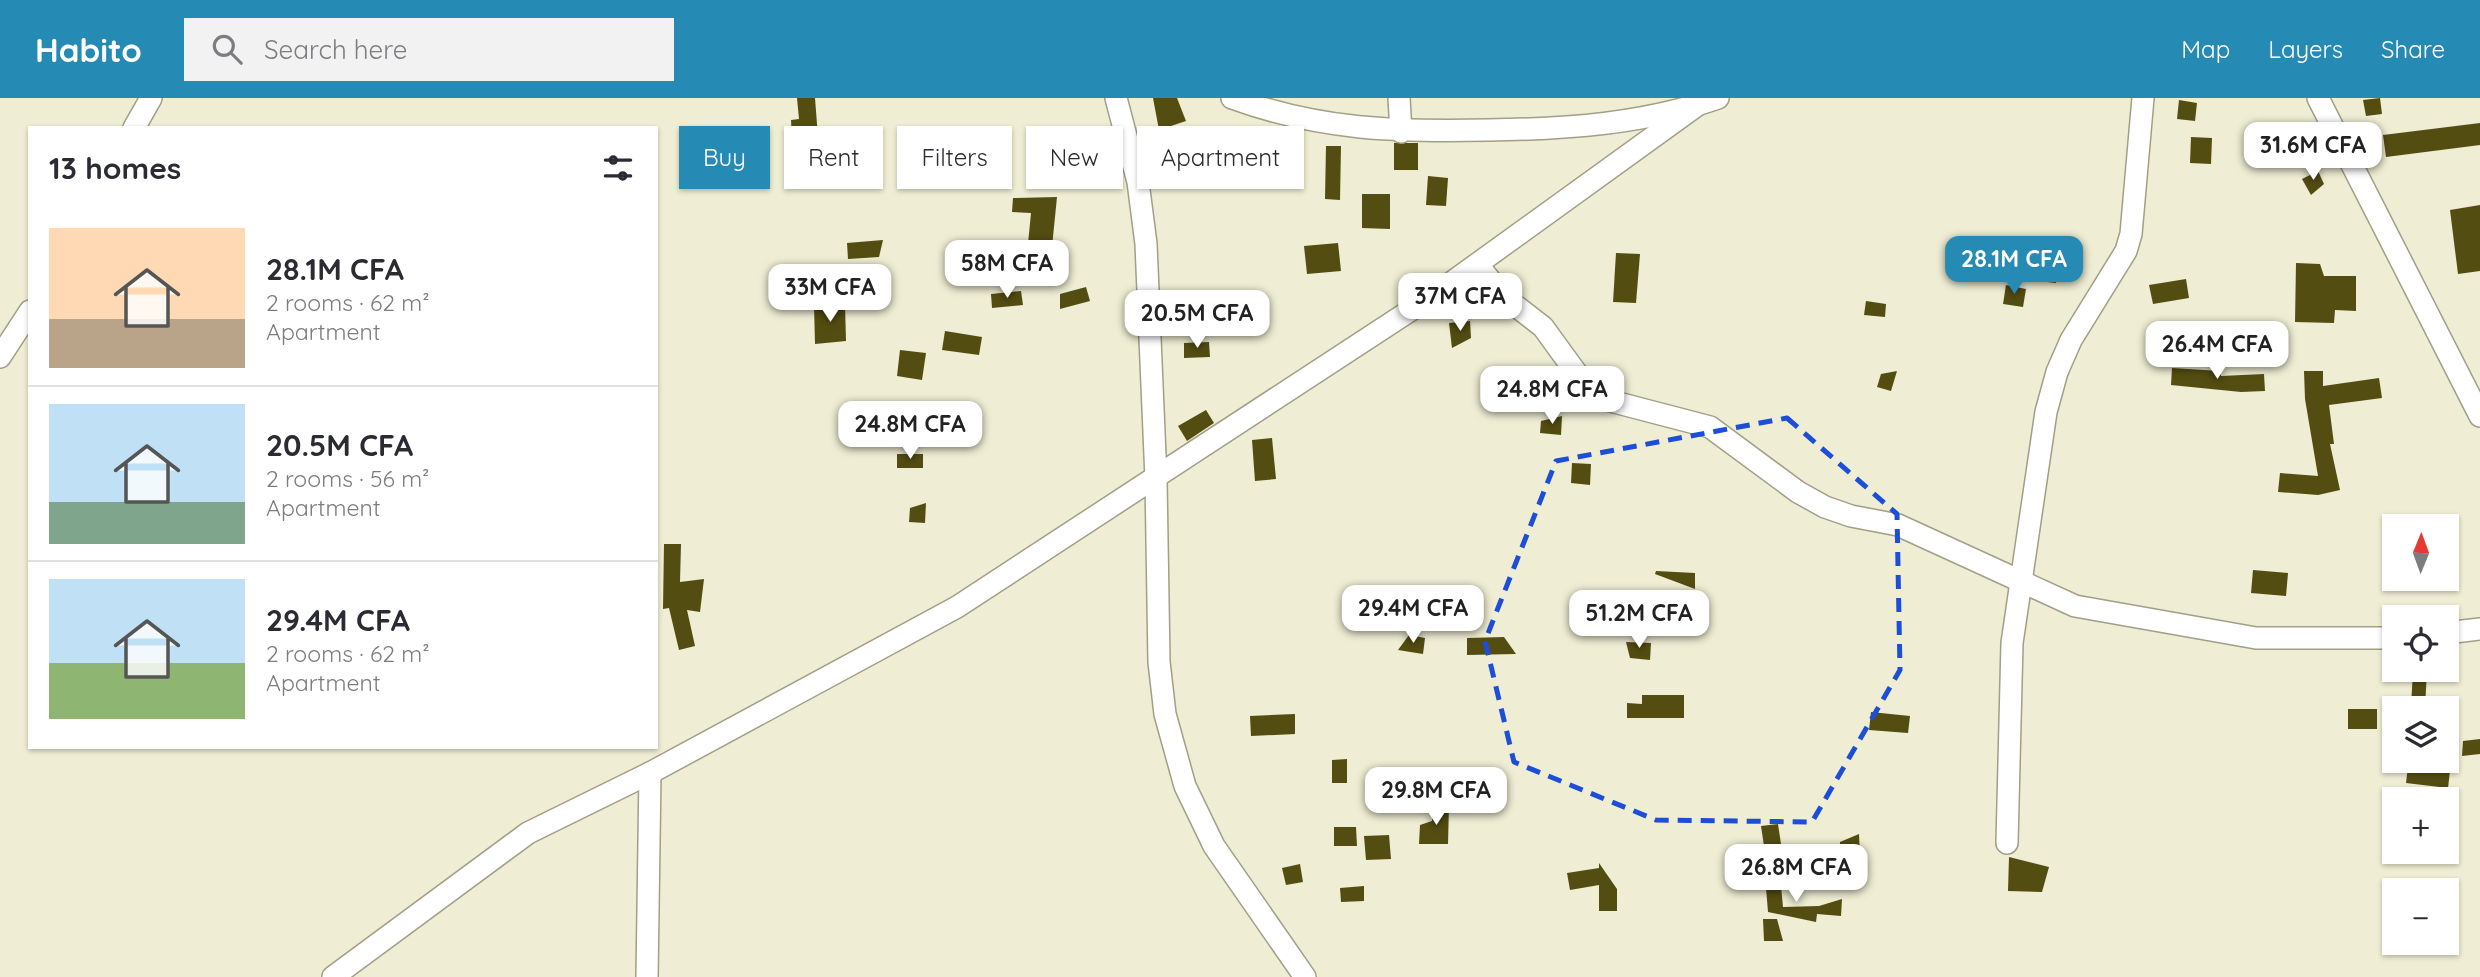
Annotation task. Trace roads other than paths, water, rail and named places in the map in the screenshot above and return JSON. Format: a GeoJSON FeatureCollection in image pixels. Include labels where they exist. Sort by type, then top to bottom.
{"type":"FeatureCollection","features":[{"type":"Feature","properties":{"kind":"street"},"geometry":{"type":"LineString","coordinates":[[135,126],[151,98]]}},
{"type":"Feature","properties":{"kind":"street"},"geometry":{"type":"LineString","coordinates":[[1116,98],[1138,182],[1146,244],[1156,479],[1160,688],[1185,786],[1214,846],[1304,977]]}},
{"type":"Feature","properties":{"kind":"street"},"geometry":{"type":"LineString","coordinates":[[1232,98],[1276,114],[1337,127],[1401,132],[1563,129],[1616,124],[1696,106],[1718,98]]}},
{"type":"Feature","properties":{"kind":"street"},"geometry":{"type":"LineString","coordinates":[[1399,98],[1401,132]]}},
{"type":"Feature","properties":{"kind":"street"},"geometry":{"type":"LineString","coordinates":[[2007,843],[2012,643],[2046,412],[2057,373],[2088,309],[2126,251],[2131,234],[2143,98]]}},
{"type":"Feature","properties":{"kind":"street"},"geometry":{"type":"LineString","coordinates":[[2318,98],[2480,416]]}},
{"type":"Feature","properties":{"kind":"street"},"geometry":{"type":"LineString","coordinates":[[332,977],[527,834],[650,773],[957,607],[1156,479],[1478,265],[1696,106]]}},
{"type":"Feature","properties":{"kind":"street"},"geometry":{"type":"LineString","coordinates":[[1478,265],[1503,296],[1543,327],[1599,398],[1710,427],[1798,492],[1825,507],[1851,516],[1898,525],[2087,609],[2256,638],[2382,638]]}},
{"type":"Feature","properties":{"kind":"street"},"geometry":{"type":"LineString","coordinates":[[0,358],[28,314]]}},
{"type":"Feature","properties":{"kind":"street"},"geometry":{"type":"LineString","coordinates":[[2459,632],[2480,629]]}},
{"type":"Feature","properties":{"kind":"street"},"geometry":{"type":"LineString","coordinates":[[647,977],[650,773]]}}]}
